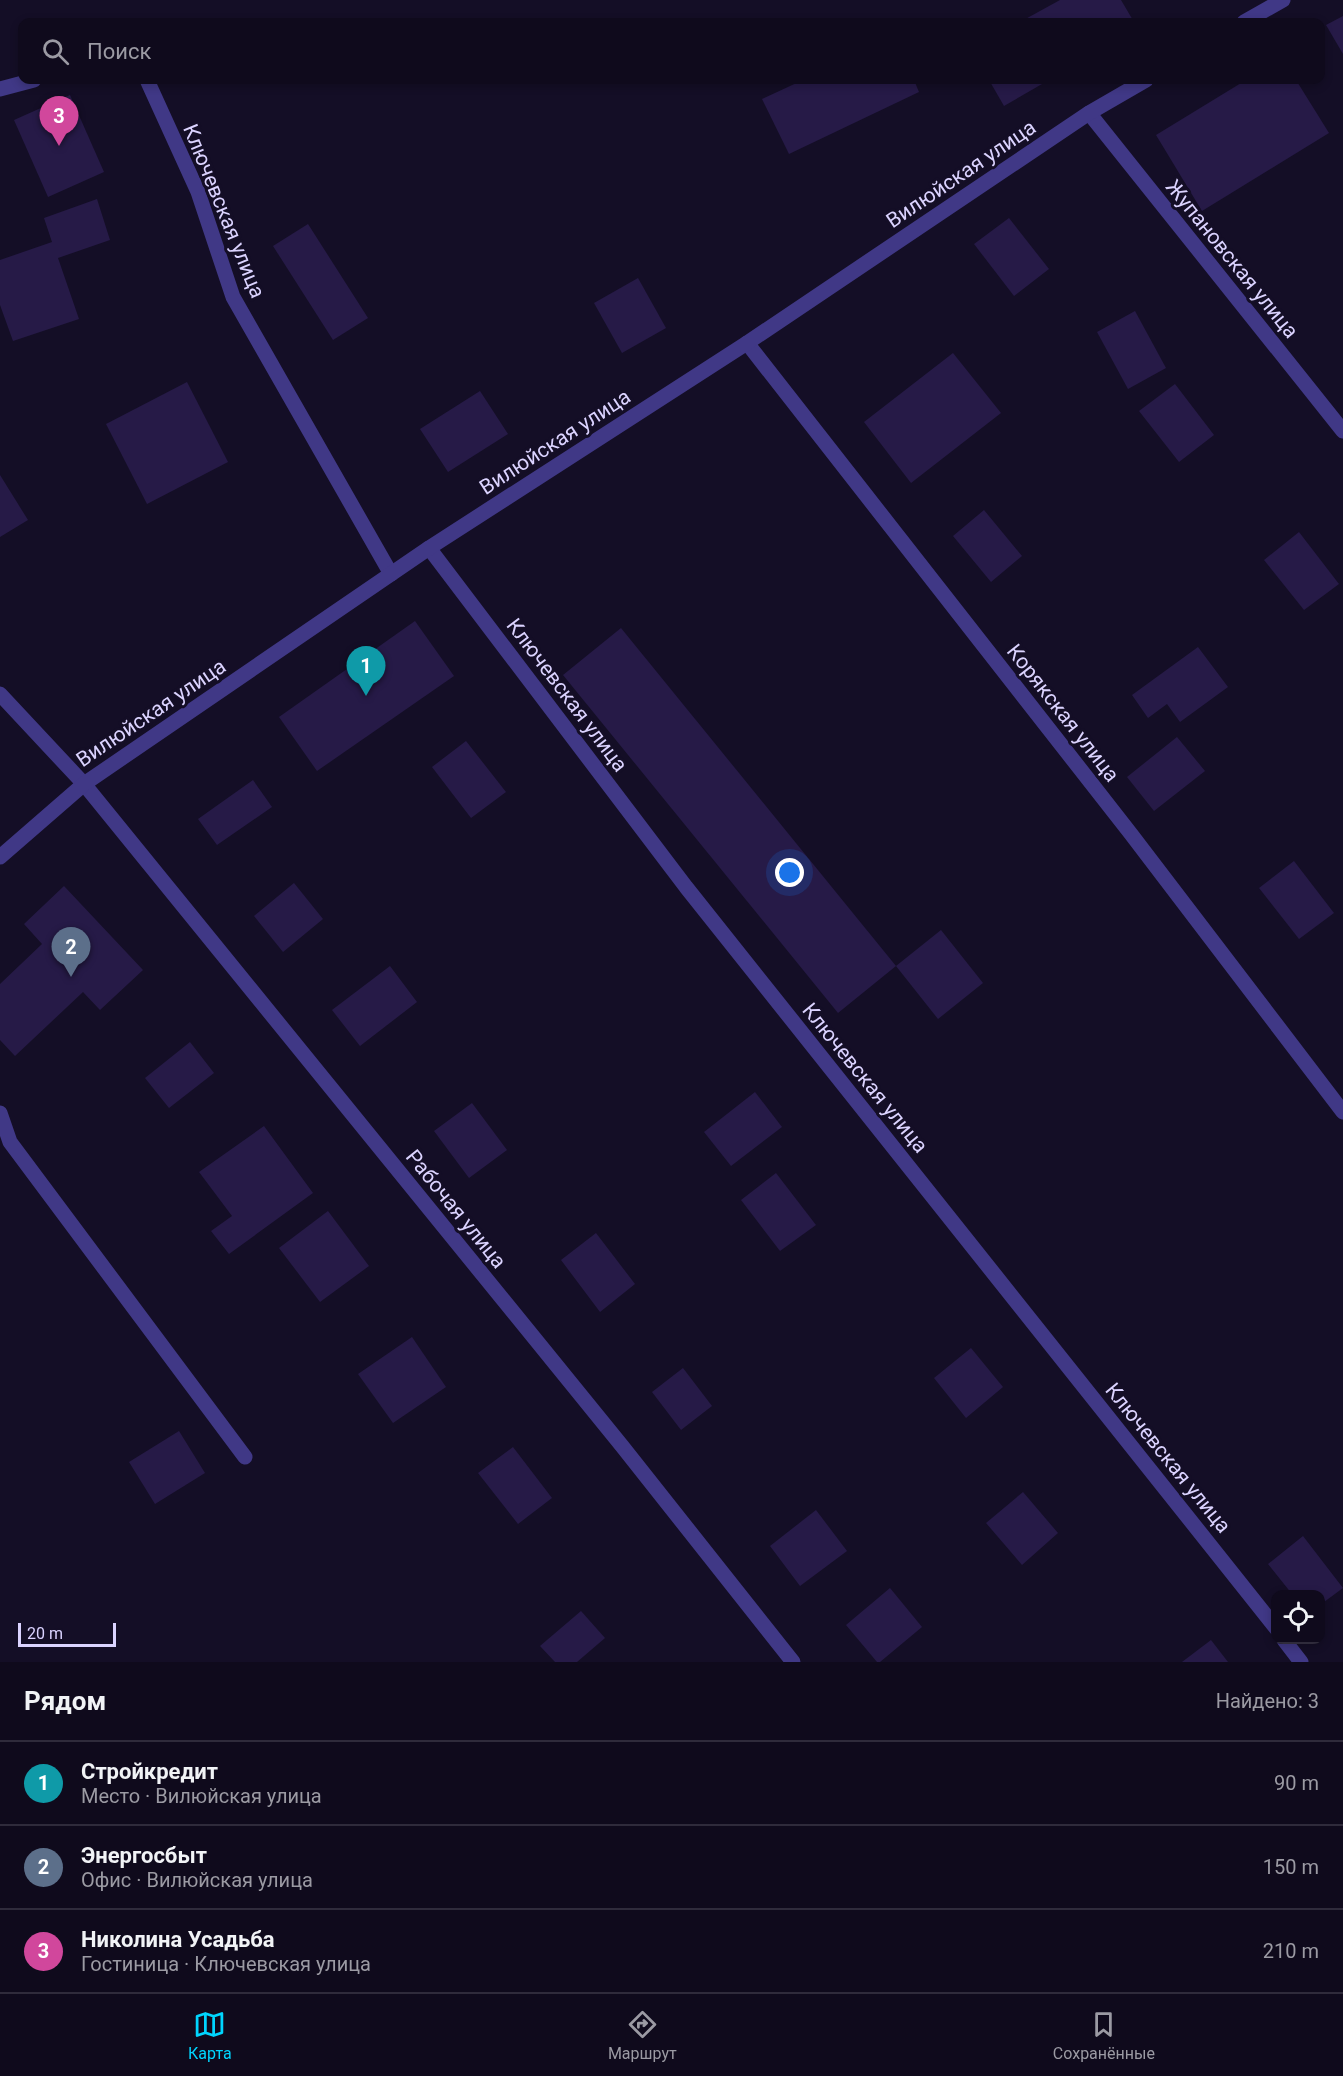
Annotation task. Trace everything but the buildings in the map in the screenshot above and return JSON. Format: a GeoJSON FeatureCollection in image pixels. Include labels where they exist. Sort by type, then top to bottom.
{"type":"FeatureCollection","features":[{"type":"Feature","properties":{"kind":"street"},"geometry":{"type":"LineString","coordinates":[[1251,18],[1283,0]]}},
{"type":"Feature","properties":{"kind":"street"},"geometry":{"type":"LineString","coordinates":[[0,89],[19,84]]}},
{"type":"Feature","properties":{"kind":"street","name":"Ключевская улица"},"geometry":{"type":"LineString","coordinates":[[149,84],[198,192],[233,297],[392,574]]}},
{"type":"Feature","properties":{"kind":"street","name":"Вилюйская улица"},"geometry":{"type":"LineString","coordinates":[[0,857],[84,784],[429,548],[747,343],[1089,113],[1139,84]]}},
{"type":"Feature","properties":{"kind":"street","name":"Жупановская улица"},"geometry":{"type":"LineString","coordinates":[[1089,113],[1343,430]]}},
{"type":"Feature","properties":{"kind":"street","name":"Корякская улица"},"geometry":{"type":"LineString","coordinates":[[747,343],[1131,834],[1343,1112]]}},
{"type":"Feature","properties":{"kind":"street","name":"Ключевская улица"},"geometry":{"type":"LineString","coordinates":[[429,548],[686,887],[1271,1623]]}},
{"type":"Feature","properties":{"kind":"street","name":"Рабочая улица"},"geometry":{"type":"LineString","coordinates":[[0,694],[84,784],[622,1446],[793,1662]]}},
{"type":"Feature","properties":{"kind":"street"},"geometry":{"type":"LineString","coordinates":[[0,1113],[10,1142],[245,1457]]}},
{"type":"Feature","properties":{"kind":"street"},"geometry":{"type":"LineString","coordinates":[[1287,1644],[1301,1662]]}},
{"type":"Feature","properties":{"kind":"place","name":"Николина Усадьба"},"geometry":{"type":"Point","coordinates":[59,146]}},
{"type":"Feature","properties":{"kind":"place","name":"Стройкредит"},"geometry":{"type":"Point","coordinates":[366,696]}},
{"type":"Feature","properties":{"kind":"place","name":"Энергосбыт"},"geometry":{"type":"Point","coordinates":[71,977]}}]}
